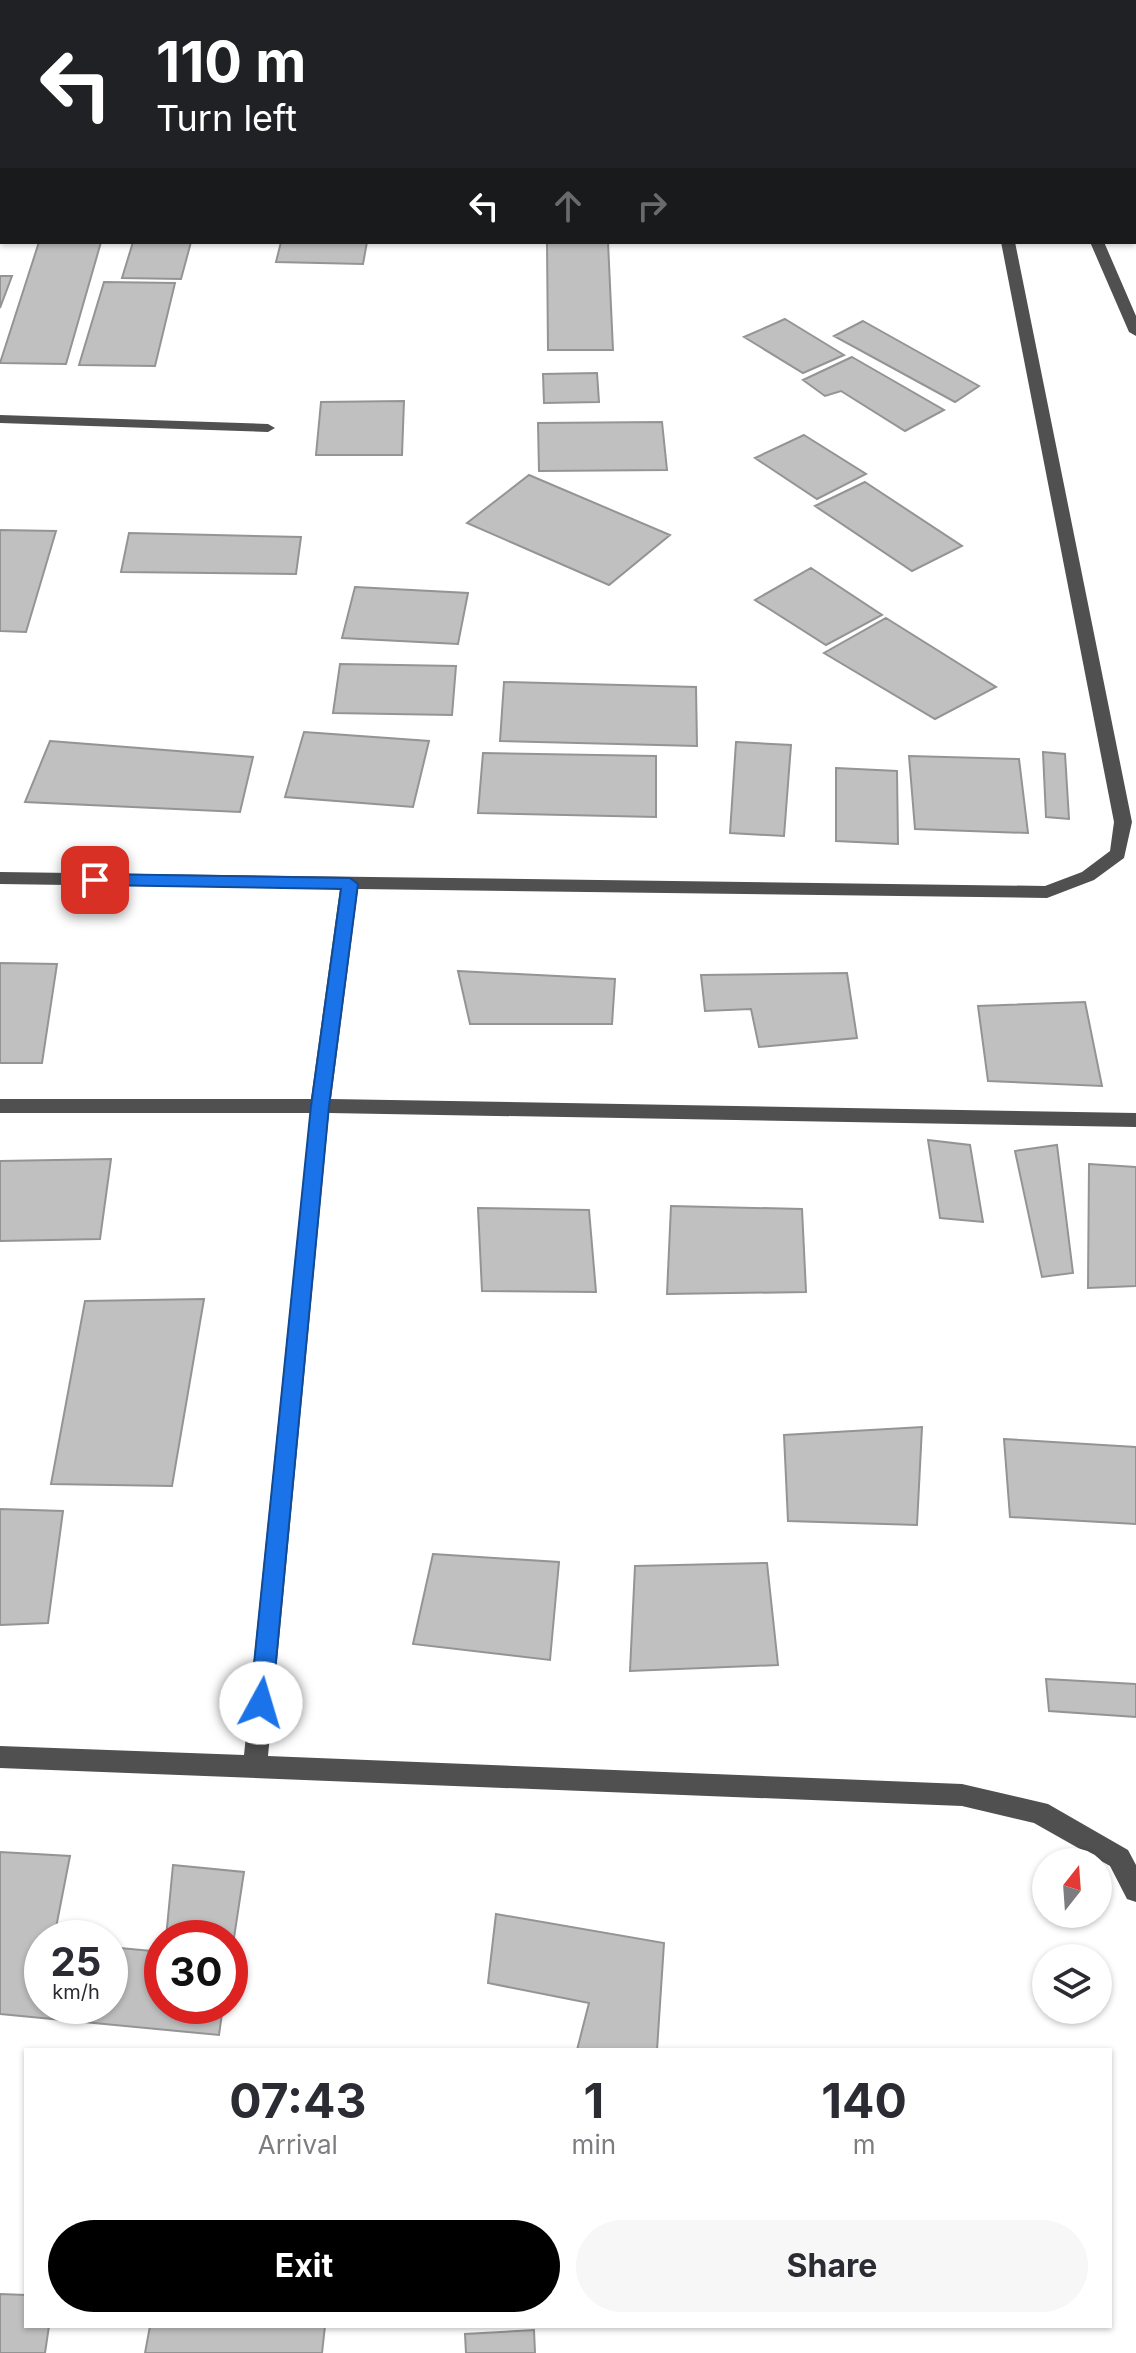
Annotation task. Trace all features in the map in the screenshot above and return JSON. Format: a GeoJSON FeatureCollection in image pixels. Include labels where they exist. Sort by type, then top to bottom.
{"type":"FeatureCollection","features":[{"type":"Feature","properties":{"kind":"street"},"geometry":{"type":"LineString","coordinates":[[0,878],[1047,892],[1088,876],[1118,854],[1123,822],[1008,244]]}},
{"type":"Feature","properties":{"kind":"street"},"geometry":{"type":"LineString","coordinates":[[1098,244],[1136,332]]}},
{"type":"Feature","properties":{"kind":"street"},"geometry":{"type":"LineString","coordinates":[[0,419],[268,428]]}},
{"type":"Feature","properties":{"kind":"street"},"geometry":{"type":"LineString","coordinates":[[255,1766],[320,1106],[350,884]]}},
{"type":"Feature","properties":{"kind":"street"},"geometry":{"type":"LineString","coordinates":[[0,1106],[320,1106],[1136,1120]]}},
{"type":"Feature","properties":{"kind":"street"},"geometry":{"type":"LineString","coordinates":[[0,1757],[962,1795],[1039,1812],[1119,1858],[1136,1890]]}},
{"type":"Feature","properties":{"kind":"building"},"geometry":{"type":"Polygon","coordinates":[[[38,244],[100,244],[66,364],[0,363],[38,244]]]}},
{"type":"Feature","properties":{"kind":"building"},"geometry":{"type":"Polygon","coordinates":[[[132,244],[190,244],[181,279],[122,278],[132,244]]]}},
{"type":"Feature","properties":{"kind":"building"},"geometry":{"type":"Polygon","coordinates":[[[280,244],[367,244],[363,264],[276,262],[280,244]]]}},
{"type":"Feature","properties":{"kind":"building"},"geometry":{"type":"Polygon","coordinates":[[[547,244],[608,244],[613,350],[548,350],[547,244]]]}},
{"type":"Feature","properties":{"kind":"building"},"geometry":{"type":"Polygon","coordinates":[[[0,276],[12,276],[0,308],[0,276]]]}},
{"type":"Feature","properties":{"kind":"building"},"geometry":{"type":"Polygon","coordinates":[[[104,282],[175,283],[155,366],[79,365],[104,282]]]}},
{"type":"Feature","properties":{"kind":"building"},"geometry":{"type":"Polygon","coordinates":[[[785,319],[844,355],[803,373],[744,337],[785,319]]]}},
{"type":"Feature","properties":{"kind":"building"},"geometry":{"type":"Polygon","coordinates":[[[863,321],[979,386],[955,402],[834,336],[863,321]]]}},
{"type":"Feature","properties":{"kind":"building"},"geometry":{"type":"Polygon","coordinates":[[[852,357],[944,410],[905,431],[841,391],[825,396],[803,380],[852,357]]]}},
{"type":"Feature","properties":{"kind":"building"},"geometry":{"type":"Polygon","coordinates":[[[597,373],[599,402],[544,403],[543,374],[597,373]]]}},
{"type":"Feature","properties":{"kind":"building"},"geometry":{"type":"Polygon","coordinates":[[[404,401],[402,455],[316,455],[321,402],[404,401]]]}},
{"type":"Feature","properties":{"kind":"building"},"geometry":{"type":"Polygon","coordinates":[[[662,422],[667,470],[539,471],[538,423],[662,422]]]}},
{"type":"Feature","properties":{"kind":"building"},"geometry":{"type":"Polygon","coordinates":[[[804,435],[866,474],[817,499],[755,458],[804,435]]]}},
{"type":"Feature","properties":{"kind":"building"},"geometry":{"type":"Polygon","coordinates":[[[529,475],[670,535],[609,585],[467,523],[529,475]]]}},
{"type":"Feature","properties":{"kind":"building"},"geometry":{"type":"Polygon","coordinates":[[[865,482],[962,546],[912,571],[815,506],[865,482]]]}},
{"type":"Feature","properties":{"kind":"building"},"geometry":{"type":"Polygon","coordinates":[[[0,530],[56,531],[26,632],[0,631],[0,530]]]}},
{"type":"Feature","properties":{"kind":"building"},"geometry":{"type":"Polygon","coordinates":[[[129,533],[301,537],[296,574],[121,572],[129,533]]]}},
{"type":"Feature","properties":{"kind":"building"},"geometry":{"type":"Polygon","coordinates":[[[811,568],[882,615],[826,645],[755,600],[811,568]]]}},
{"type":"Feature","properties":{"kind":"building"},"geometry":{"type":"Polygon","coordinates":[[[355,587],[468,593],[458,644],[342,638],[355,587]]]}},
{"type":"Feature","properties":{"kind":"building"},"geometry":{"type":"Polygon","coordinates":[[[886,618],[996,687],[935,719],[824,653],[886,618]]]}},
{"type":"Feature","properties":{"kind":"building"},"geometry":{"type":"Polygon","coordinates":[[[340,664],[456,666],[452,715],[333,713],[340,664]]]}},
{"type":"Feature","properties":{"kind":"building"},"geometry":{"type":"Polygon","coordinates":[[[504,682],[696,687],[697,746],[500,741],[504,682]]]}},
{"type":"Feature","properties":{"kind":"building"},"geometry":{"type":"Polygon","coordinates":[[[304,732],[429,741],[413,807],[285,797],[304,732]]]}},
{"type":"Feature","properties":{"kind":"building"},"geometry":{"type":"Polygon","coordinates":[[[50,741],[253,757],[240,812],[25,802],[50,741]]]}},
{"type":"Feature","properties":{"kind":"building"},"geometry":{"type":"Polygon","coordinates":[[[736,742],[791,745],[784,836],[730,833],[736,742]]]}},
{"type":"Feature","properties":{"kind":"building"},"geometry":{"type":"Polygon","coordinates":[[[1043,752],[1065,754],[1069,819],[1046,817],[1043,752]]]}},
{"type":"Feature","properties":{"kind":"building"},"geometry":{"type":"Polygon","coordinates":[[[483,753],[656,756],[656,817],[478,813],[483,753]]]}},
{"type":"Feature","properties":{"kind":"building"},"geometry":{"type":"Polygon","coordinates":[[[909,756],[1019,759],[1028,833],[915,829],[909,756]]]}},
{"type":"Feature","properties":{"kind":"building"},"geometry":{"type":"Polygon","coordinates":[[[836,768],[897,771],[898,844],[836,841],[836,768]]]}},
{"type":"Feature","properties":{"kind":"building"},"geometry":{"type":"Polygon","coordinates":[[[0,963],[57,964],[42,1063],[0,1063],[0,963]]]}},
{"type":"Feature","properties":{"kind":"building"},"geometry":{"type":"Polygon","coordinates":[[[458,971],[615,979],[612,1024],[470,1024],[458,971]]]}},
{"type":"Feature","properties":{"kind":"building"},"geometry":{"type":"Polygon","coordinates":[[[847,973],[857,1038],[759,1047],[751,1009],[705,1011],[701,975],[847,973]]]}},
{"type":"Feature","properties":{"kind":"building"},"geometry":{"type":"Polygon","coordinates":[[[1085,1002],[1102,1086],[988,1081],[978,1006],[1085,1002]]]}},
{"type":"Feature","properties":{"kind":"building"},"geometry":{"type":"Polygon","coordinates":[[[928,1140],[970,1145],[983,1222],[940,1218],[928,1140]]]}},
{"type":"Feature","properties":{"kind":"building"},"geometry":{"type":"Polygon","coordinates":[[[1057,1145],[1073,1273],[1042,1277],[1015,1151],[1057,1145]]]}},
{"type":"Feature","properties":{"kind":"building"},"geometry":{"type":"Polygon","coordinates":[[[111,1159],[100,1239],[0,1241],[0,1161],[111,1159]]]}},
{"type":"Feature","properties":{"kind":"building"},"geometry":{"type":"Polygon","coordinates":[[[1089,1164],[1136,1167],[1136,1286],[1088,1288],[1089,1164]]]}},
{"type":"Feature","properties":{"kind":"building"},"geometry":{"type":"Polygon","coordinates":[[[671,1206],[802,1209],[806,1292],[667,1294],[671,1206]]]}},
{"type":"Feature","properties":{"kind":"building"},"geometry":{"type":"Polygon","coordinates":[[[478,1208],[589,1210],[596,1292],[482,1291],[478,1208]]]}},
{"type":"Feature","properties":{"kind":"building"},"geometry":{"type":"Polygon","coordinates":[[[204,1299],[172,1486],[51,1484],[85,1301],[204,1299]]]}},
{"type":"Feature","properties":{"kind":"building"},"geometry":{"type":"Polygon","coordinates":[[[922,1427],[917,1525],[788,1521],[784,1435],[922,1427]]]}},
{"type":"Feature","properties":{"kind":"building"},"geometry":{"type":"Polygon","coordinates":[[[1004,1439],[1136,1447],[1136,1524],[1010,1517],[1004,1439]]]}},
{"type":"Feature","properties":{"kind":"building"},"geometry":{"type":"Polygon","coordinates":[[[0,1509],[63,1511],[48,1623],[0,1625],[0,1509]]]}},
{"type":"Feature","properties":{"kind":"building"},"geometry":{"type":"Polygon","coordinates":[[[433,1554],[559,1562],[550,1660],[413,1644],[433,1554]]]}},
{"type":"Feature","properties":{"kind":"building"},"geometry":{"type":"Polygon","coordinates":[[[767,1563],[778,1665],[630,1671],[635,1566],[767,1563]]]}},
{"type":"Feature","properties":{"kind":"building"},"geometry":{"type":"Polygon","coordinates":[[[1046,1679],[1136,1684],[1136,1717],[1049,1711],[1046,1679]]]}},
{"type":"Feature","properties":{"kind":"building"},"geometry":{"type":"Polygon","coordinates":[[[0,1852],[70,1856],[58,1920],[24,1920],[24,2016],[0,2014],[0,1852]]]}},
{"type":"Feature","properties":{"kind":"building"},"geometry":{"type":"Polygon","coordinates":[[[173,1865],[244,1872],[237,1920],[168,1920],[173,1865]]]}},
{"type":"Feature","properties":{"kind":"building"},"geometry":{"type":"Polygon","coordinates":[[[496,1914],[664,1943],[657,2048],[578,2048],[589,2003],[488,1983],[496,1914]]]}},
{"type":"Feature","properties":{"kind":"building"},"geometry":{"type":"Polygon","coordinates":[[[128,1949],[144,1950],[144,2024],[221,2024],[219,2035],[104,2024],[128,2024],[128,1949]]]}},
{"type":"Feature","properties":{"kind":"building"},"geometry":{"type":"Polygon","coordinates":[[[0,2294],[24,2295],[24,2328],[49,2328],[45,2353],[0,2353],[0,2294]]]}},
{"type":"Feature","properties":{"kind":"building"},"geometry":{"type":"Polygon","coordinates":[[[150,2328],[325,2328],[322,2353],[145,2353],[150,2328]]]}},
{"type":"Feature","properties":{"kind":"building"},"geometry":{"type":"Polygon","coordinates":[[[534,2330],[535,2353],[466,2353],[465,2334],[534,2330]]]}},
{"type":"Feature","properties":{"kind":"route"},"geometry":{"type":"LineString","coordinates":[[95,880],[350,884],[320,1106],[261,1703]]}}]}
